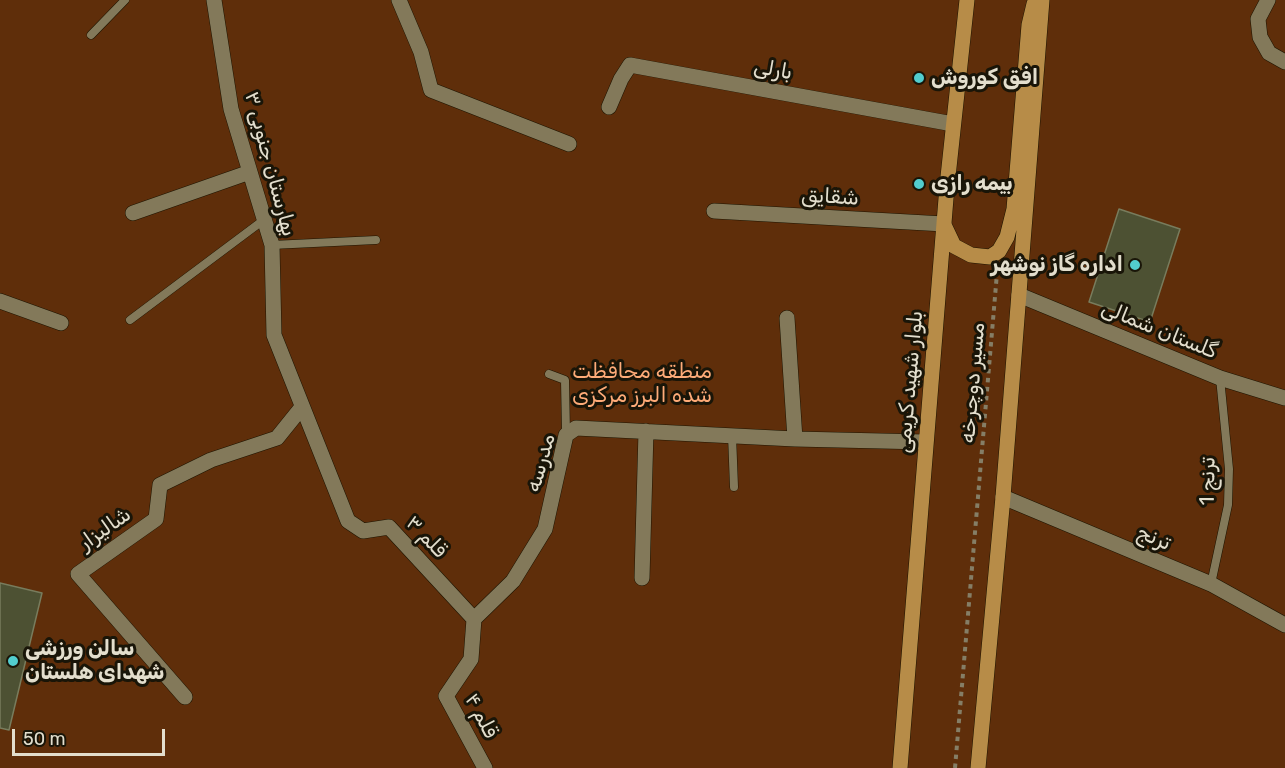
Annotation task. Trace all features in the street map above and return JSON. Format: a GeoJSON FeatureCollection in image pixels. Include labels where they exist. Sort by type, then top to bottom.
{"type":"FeatureCollection","features":[{"type":"Feature","properties":{"kind":"main road","name":"بلوار شهید کریمی"},"geometry":{"type":"LineString","coordinates":[[900,768],[944,224],[967,0]]}},
{"type":"Feature","properties":{"kind":"main road"},"geometry":{"type":"LineString","coordinates":[[944,224],[954,246],[970,255],[990,257],[999,251],[1007,237],[1014,209],[1029,25],[1035,0]]}},
{"type":"Feature","properties":{"kind":"main road"},"geometry":{"type":"LineString","coordinates":[[978,768],[1003,497],[1042,0]]}},
{"type":"Feature","properties":{"kind":"street","name":"بهارستان جنوبی ۳"},"geometry":{"type":"LineString","coordinates":[[214,0],[231,110],[272,245],[274,335],[302,407]]}},
{"type":"Feature","properties":{"kind":"street"},"geometry":{"type":"LineString","coordinates":[[399,0],[421,52],[431,90],[569,144]]}},
{"type":"Feature","properties":{"kind":"street"},"geometry":{"type":"LineString","coordinates":[[1268,0],[1258,19],[1260,37],[1269,52],[1285,62]]}},
{"type":"Feature","properties":{"kind":"street","name":"بارلی"},"geometry":{"type":"LineString","coordinates":[[609,107],[630,65],[953,124]]}},
{"type":"Feature","properties":{"kind":"street"},"geometry":{"type":"LineString","coordinates":[[133,213],[250,172]]}},
{"type":"Feature","properties":{"kind":"street","name":"شقایق"},"geometry":{"type":"LineString","coordinates":[[714,211],[944,224]]}},
{"type":"Feature","properties":{"kind":"street","name":"گلستان شمالی"},"geometry":{"type":"LineString","coordinates":[[1019,295],[1220,378],[1285,398]]}},
{"type":"Feature","properties":{"kind":"street"},"geometry":{"type":"LineString","coordinates":[[0,302],[61,323]]}},
{"type":"Feature","properties":{"kind":"street"},"geometry":{"type":"LineString","coordinates":[[787,318],[795,439]]}},
{"type":"Feature","properties":{"kind":"street","name":"قلم ۳"},"geometry":{"type":"LineString","coordinates":[[302,407],[348,521],[363,531],[389,527],[474,619]]}},
{"type":"Feature","properties":{"kind":"street","name":"شالیزار"},"geometry":{"type":"LineString","coordinates":[[185,697],[78,574],[156,519],[160,485],[210,460],[277,438],[302,407]]}},
{"type":"Feature","properties":{"kind":"street","name":"مدرسه"},"geometry":{"type":"LineString","coordinates":[[474,619],[513,581],[545,529],[566,435],[576,428],[795,439],[925,442]]}},
{"type":"Feature","properties":{"kind":"street"},"geometry":{"type":"LineString","coordinates":[[642,578],[646,431]]}},
{"type":"Feature","properties":{"kind":"street","name":"ترنج"},"geometry":{"type":"LineString","coordinates":[[1003,497],[1211,584],[1285,625]]}},
{"type":"Feature","properties":{"kind":"street","name":"قلم ۴"},"geometry":{"type":"LineString","coordinates":[[474,619],[471,659],[446,696],[485,768]]}},
{"type":"Feature","properties":{"kind":"lane"},"geometry":{"type":"LineString","coordinates":[[91,35],[125,0]]}},
{"type":"Feature","properties":{"kind":"lane"},"geometry":{"type":"LineString","coordinates":[[130,320],[265,219]]}},
{"type":"Feature","properties":{"kind":"lane"},"geometry":{"type":"LineString","coordinates":[[272,245],[376,240]]}},
{"type":"Feature","properties":{"kind":"lane"},"geometry":{"type":"LineString","coordinates":[[549,374],[565,380],[566,435]]}},
{"type":"Feature","properties":{"kind":"lane","name":"ترنج 1"},"geometry":{"type":"LineString","coordinates":[[1211,584],[1228,505],[1229,470],[1220,378]]}},
{"type":"Feature","properties":{"kind":"lane"},"geometry":{"type":"LineString","coordinates":[[732,435],[734,487]]}},
{"type":"Feature","properties":{"kind":"path","name":"مسیر دوچرخه"},"geometry":{"type":"LineString","coordinates":[[955,768],[999,251]]}},
{"type":"Feature","properties":{"kind":"green space","name":"منطقه محافظت شده البرز مرکزی"},"geometry":{"type":"Polygon","coordinates":[[[0,0],[1285,0],[1285,768],[0,768],[0,0]]]}},
{"type":"Feature","properties":{"kind":"building","name":"اداره گاز نوشهر"},"geometry":{"type":"Polygon","coordinates":[[[1119,209],[1180,229],[1150,322],[1089,302],[1119,209]]]}},
{"type":"Feature","properties":{"kind":"building","name":"سالن ورزشی شهدای هلستان"},"geometry":{"type":"Polygon","coordinates":[[[0,583],[42,593],[9,730],[0,728],[0,583]]]}},
{"type":"Feature","properties":{"kind":"place","name":"افق کوروش"},"geometry":{"type":"Point","coordinates":[919,78]}},
{"type":"Feature","properties":{"kind":"place","name":"بیمه رازی"},"geometry":{"type":"Point","coordinates":[919,184]}},
{"type":"Feature","properties":{"kind":"place","name":"اداره گاز نوشهر"},"geometry":{"type":"Point","coordinates":[1135,265]}},
{"type":"Feature","properties":{"kind":"place","name":"سالن ورزشی شهدای هلستان"},"geometry":{"type":"Point","coordinates":[13,661]}}]}
